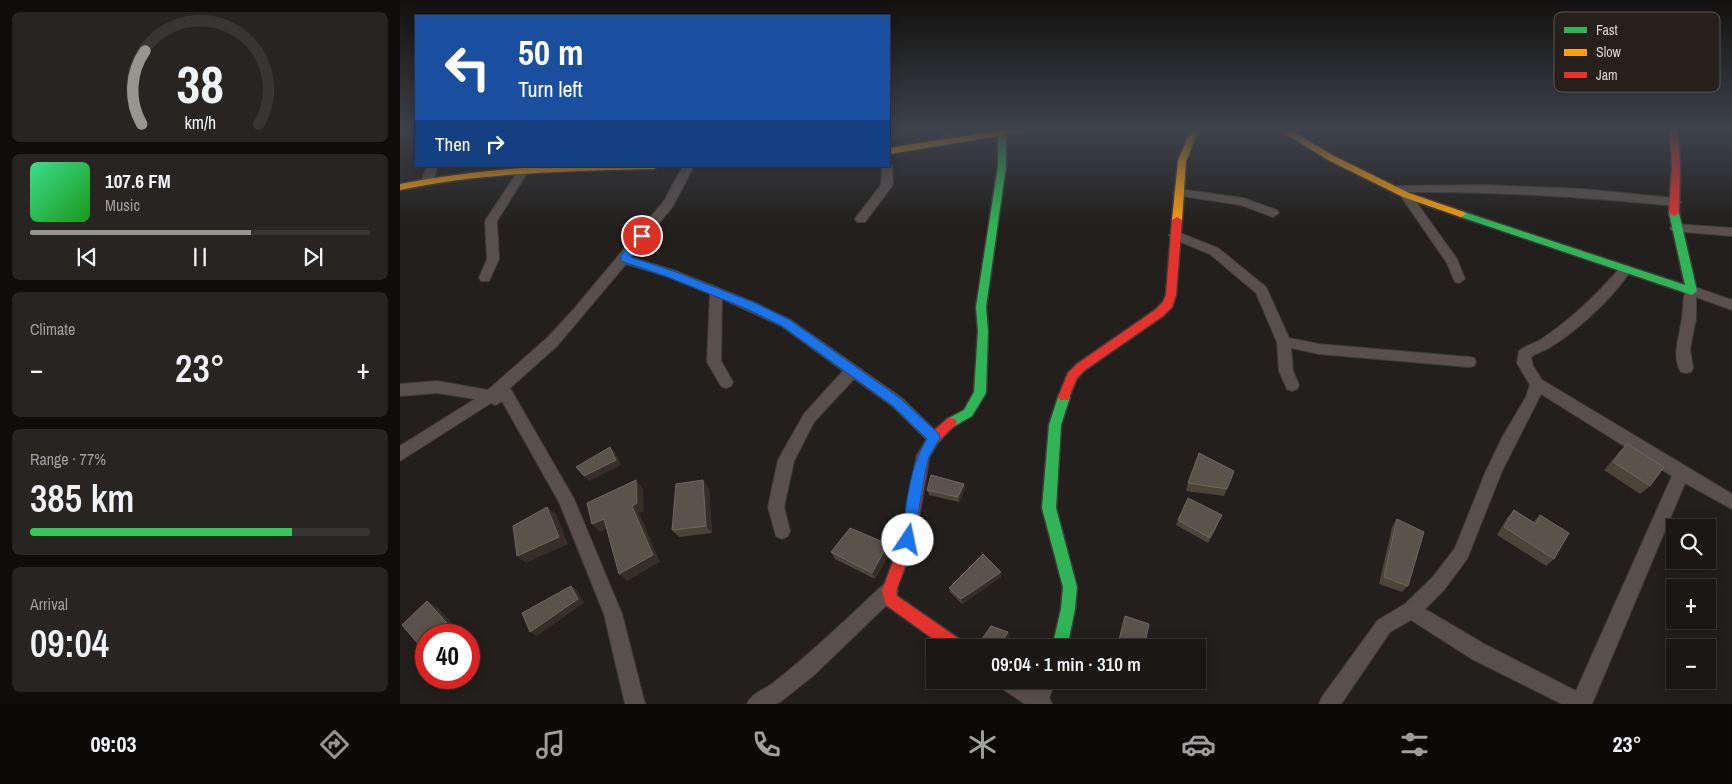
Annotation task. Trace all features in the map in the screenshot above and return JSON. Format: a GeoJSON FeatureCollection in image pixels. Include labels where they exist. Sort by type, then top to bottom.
{"type":"FeatureCollection","features":[{"type":"Feature","properties":{"kind":"street"},"geometry":{"type":"LineString","coordinates":[[757,704],[773,695],[806,669],[889,591],[908,540],[923,456],[934,438],[947,426],[968,413],[980,393],[983,331],[981,307],[1002,162]]}},
{"type":"Feature","properties":{"kind":"street"},"geometry":{"type":"LineString","coordinates":[[1061,639],[1068,609],[1070,587],[1049,508],[1055,426],[1072,376],[1092,358],[1122,340],[1159,313],[1168,304],[1171,295],[1182,162]]}},
{"type":"Feature","properties":{"kind":"street"},"geometry":{"type":"LineString","coordinates":[[1339,162],[1406,195],[1732,305]]}},
{"type":"Feature","properties":{"kind":"street"},"geometry":{"type":"LineString","coordinates":[[1676,162],[1676,228],[1692,290],[1689,296],[1690,315],[1682,344],[1682,359],[1686,368]]}},
{"type":"Feature","properties":{"kind":"street"},"geometry":{"type":"LineString","coordinates":[[428,179],[432,167]]}},
{"type":"Feature","properties":{"kind":"street"},"geometry":{"type":"LineString","coordinates":[[400,187],[428,179],[488,172],[615,167]]}},
{"type":"Feature","properties":{"kind":"street"},"geometry":{"type":"LineString","coordinates":[[400,454],[497,392],[552,342],[624,259],[669,202],[689,167]]}},
{"type":"Feature","properties":{"kind":"street"},"geometry":{"type":"LineString","coordinates":[[861,219],[887,185],[887,167]]}},
{"type":"Feature","properties":{"kind":"street"},"geometry":{"type":"LineString","coordinates":[[485,278],[493,259],[491,221],[524,170]]}},
{"type":"Feature","properties":{"kind":"street"},"geometry":{"type":"LineString","coordinates":[[1393,189],[1484,188],[1583,193],[1675,202]]}},
{"type":"Feature","properties":{"kind":"street"},"geometry":{"type":"LineString","coordinates":[[1179,193],[1243,202],[1273,213]]}},
{"type":"Feature","properties":{"kind":"street"},"geometry":{"type":"LineString","coordinates":[[1406,195],[1453,262],[1459,279]]}},
{"type":"Feature","properties":{"kind":"street"},"geometry":{"type":"LineString","coordinates":[[1676,228],[1732,232]]}},
{"type":"Feature","properties":{"kind":"street"},"geometry":{"type":"LineString","coordinates":[[1175,235],[1214,251],[1261,290],[1284,342],[1283,352],[1289,381],[1292,385]]}},
{"type":"Feature","properties":{"kind":"street"},"geometry":{"type":"LineString","coordinates":[[624,259],[672,274],[751,306],[786,323],[897,402],[934,438]]}},
{"type":"Feature","properties":{"kind":"street"},"geometry":{"type":"LineString","coordinates":[[1625,270],[1607,293],[1581,317],[1545,344],[1524,355],[1523,359],[1529,373],[1537,384],[1732,502]]}},
{"type":"Feature","properties":{"kind":"street"},"geometry":{"type":"LineString","coordinates":[[716,293],[714,362],[726,382]]}},
{"type":"Feature","properties":{"kind":"street"},"geometry":{"type":"LineString","coordinates":[[1284,342],[1319,349],[1469,362]]}},
{"type":"Feature","properties":{"kind":"street"},"geometry":{"type":"LineString","coordinates":[[782,531],[776,507],[786,460],[809,418],[853,370]]}},
{"type":"Feature","properties":{"kind":"street"},"geometry":{"type":"LineString","coordinates":[[1329,704],[1384,626],[1411,610],[1438,584],[1462,553],[1497,463],[1508,440],[1533,398],[1537,384]]}},
{"type":"Feature","properties":{"kind":"street"},"geometry":{"type":"LineString","coordinates":[[400,390],[437,387],[497,392],[516,411],[566,500],[613,614],[635,704]]}},
{"type":"Feature","properties":{"kind":"street"},"geometry":{"type":"LineString","coordinates":[[1411,610],[1479,652],[1582,704],[1682,473]]}},
{"type":"Feature","properties":{"kind":"street"},"geometry":{"type":"LineString","coordinates":[[889,591],[891,600],[947,639]]}},
{"type":"Feature","properties":{"kind":"street"},"geometry":{"type":"LineString","coordinates":[[1020,689],[1040,703],[1044,689]]}},
{"type":"Feature","properties":{"kind":"building"},"geometry":{"type":"Polygon","coordinates":[[[1627,444],[1664,467],[1650,486],[1613,462],[1627,444]]]}},
{"type":"Feature","properties":{"kind":"building"},"geometry":{"type":"Polygon","coordinates":[[[610,447],[616,460],[584,476],[576,467],[610,447]]]}},
{"type":"Feature","properties":{"kind":"building"},"geometry":{"type":"Polygon","coordinates":[[[1199,453],[1234,471],[1227,489],[1188,483],[1199,453]]]}},
{"type":"Feature","properties":{"kind":"building"},"geometry":{"type":"Polygon","coordinates":[[[931,475],[964,484],[958,497],[927,490],[931,475]]]}},
{"type":"Feature","properties":{"kind":"building"},"geometry":{"type":"Polygon","coordinates":[[[636,480],[637,503],[632,506],[653,555],[619,574],[604,519],[592,524],[587,503],[636,480]]]}},
{"type":"Feature","properties":{"kind":"building"},"geometry":{"type":"Polygon","coordinates":[[[703,480],[706,526],[672,530],[676,484],[703,480]]]}},
{"type":"Feature","properties":{"kind":"building"},"geometry":{"type":"Polygon","coordinates":[[[1188,498],[1222,515],[1210,538],[1178,520],[1188,498]]]}},
{"type":"Feature","properties":{"kind":"building"},"geometry":{"type":"Polygon","coordinates":[[[547,507],[559,537],[517,556],[513,526],[547,507]]]}},
{"type":"Feature","properties":{"kind":"building"},"geometry":{"type":"Polygon","coordinates":[[[1514,510],[1536,524],[1540,515],[1569,533],[1554,559],[1504,527],[1514,510]]]}},
{"type":"Feature","properties":{"kind":"building"},"geometry":{"type":"Polygon","coordinates":[[[1397,519],[1424,532],[1408,586],[1384,577],[1397,519]]]}},
{"type":"Feature","properties":{"kind":"building"},"geometry":{"type":"Polygon","coordinates":[[[850,528],[888,544],[872,573],[831,552],[850,528]]]}},
{"type":"Feature","properties":{"kind":"building"},"geometry":{"type":"Polygon","coordinates":[[[983,554],[1001,572],[961,599],[949,588],[983,554]]]}},
{"type":"Feature","properties":{"kind":"building"},"geometry":{"type":"Polygon","coordinates":[[[571,586],[578,599],[530,632],[522,613],[571,586]]]}},
{"type":"Feature","properties":{"kind":"building"},"geometry":{"type":"Polygon","coordinates":[[[427,601],[448,624],[415,624],[415,640],[402,625],[427,601]]]}},
{"type":"Feature","properties":{"kind":"building"},"geometry":{"type":"Polygon","coordinates":[[[1125,616],[1149,624],[1146,639],[1119,639],[1125,616]]]}},
{"type":"Feature","properties":{"kind":"building"},"geometry":{"type":"Polygon","coordinates":[[[991,626],[1008,632],[1004,639],[982,639],[991,626]]]}},
{"type":"Feature","properties":{"kind":"traffic: fast"},"geometry":{"type":"LineString","coordinates":[[951,423],[968,413],[980,393],[983,331],[981,307],[1002,162]]}},
{"type":"Feature","properties":{"kind":"traffic: fast"},"geometry":{"type":"LineString","coordinates":[[1461,214],[1692,291],[1674,213]]}},
{"type":"Feature","properties":{"kind":"traffic: fast"},"geometry":{"type":"LineString","coordinates":[[1061,639],[1068,609],[1070,587],[1049,508],[1055,425],[1064,397]]}},
{"type":"Feature","properties":{"kind":"traffic: slow"},"geometry":{"type":"LineString","coordinates":[[1177,220],[1182,162]]}},
{"type":"Feature","properties":{"kind":"traffic: slow"},"geometry":{"type":"LineString","coordinates":[[1339,162],[1406,195],[1461,214]]}},
{"type":"Feature","properties":{"kind":"traffic: slow"},"geometry":{"type":"LineString","coordinates":[[400,187],[432,180],[495,172],[622,167]]}},
{"type":"Feature","properties":{"kind":"traffic: jam"},"geometry":{"type":"LineString","coordinates":[[1674,213],[1676,162]]}},
{"type":"Feature","properties":{"kind":"traffic: jam"},"geometry":{"type":"LineString","coordinates":[[1064,397],[1072,376],[1081,367],[1159,313],[1168,304],[1171,295],[1177,220]]}},
{"type":"Feature","properties":{"kind":"traffic: jam"},"geometry":{"type":"LineString","coordinates":[[947,639],[891,600],[889,591],[908,540],[923,456],[934,438],[951,423]]}},
{"type":"Feature","properties":{"kind":"route"},"geometry":{"type":"LineString","coordinates":[[642,236],[624,259],[672,274],[751,306],[786,323],[897,402],[934,438],[923,456],[919,468],[908,540]]}}]}
